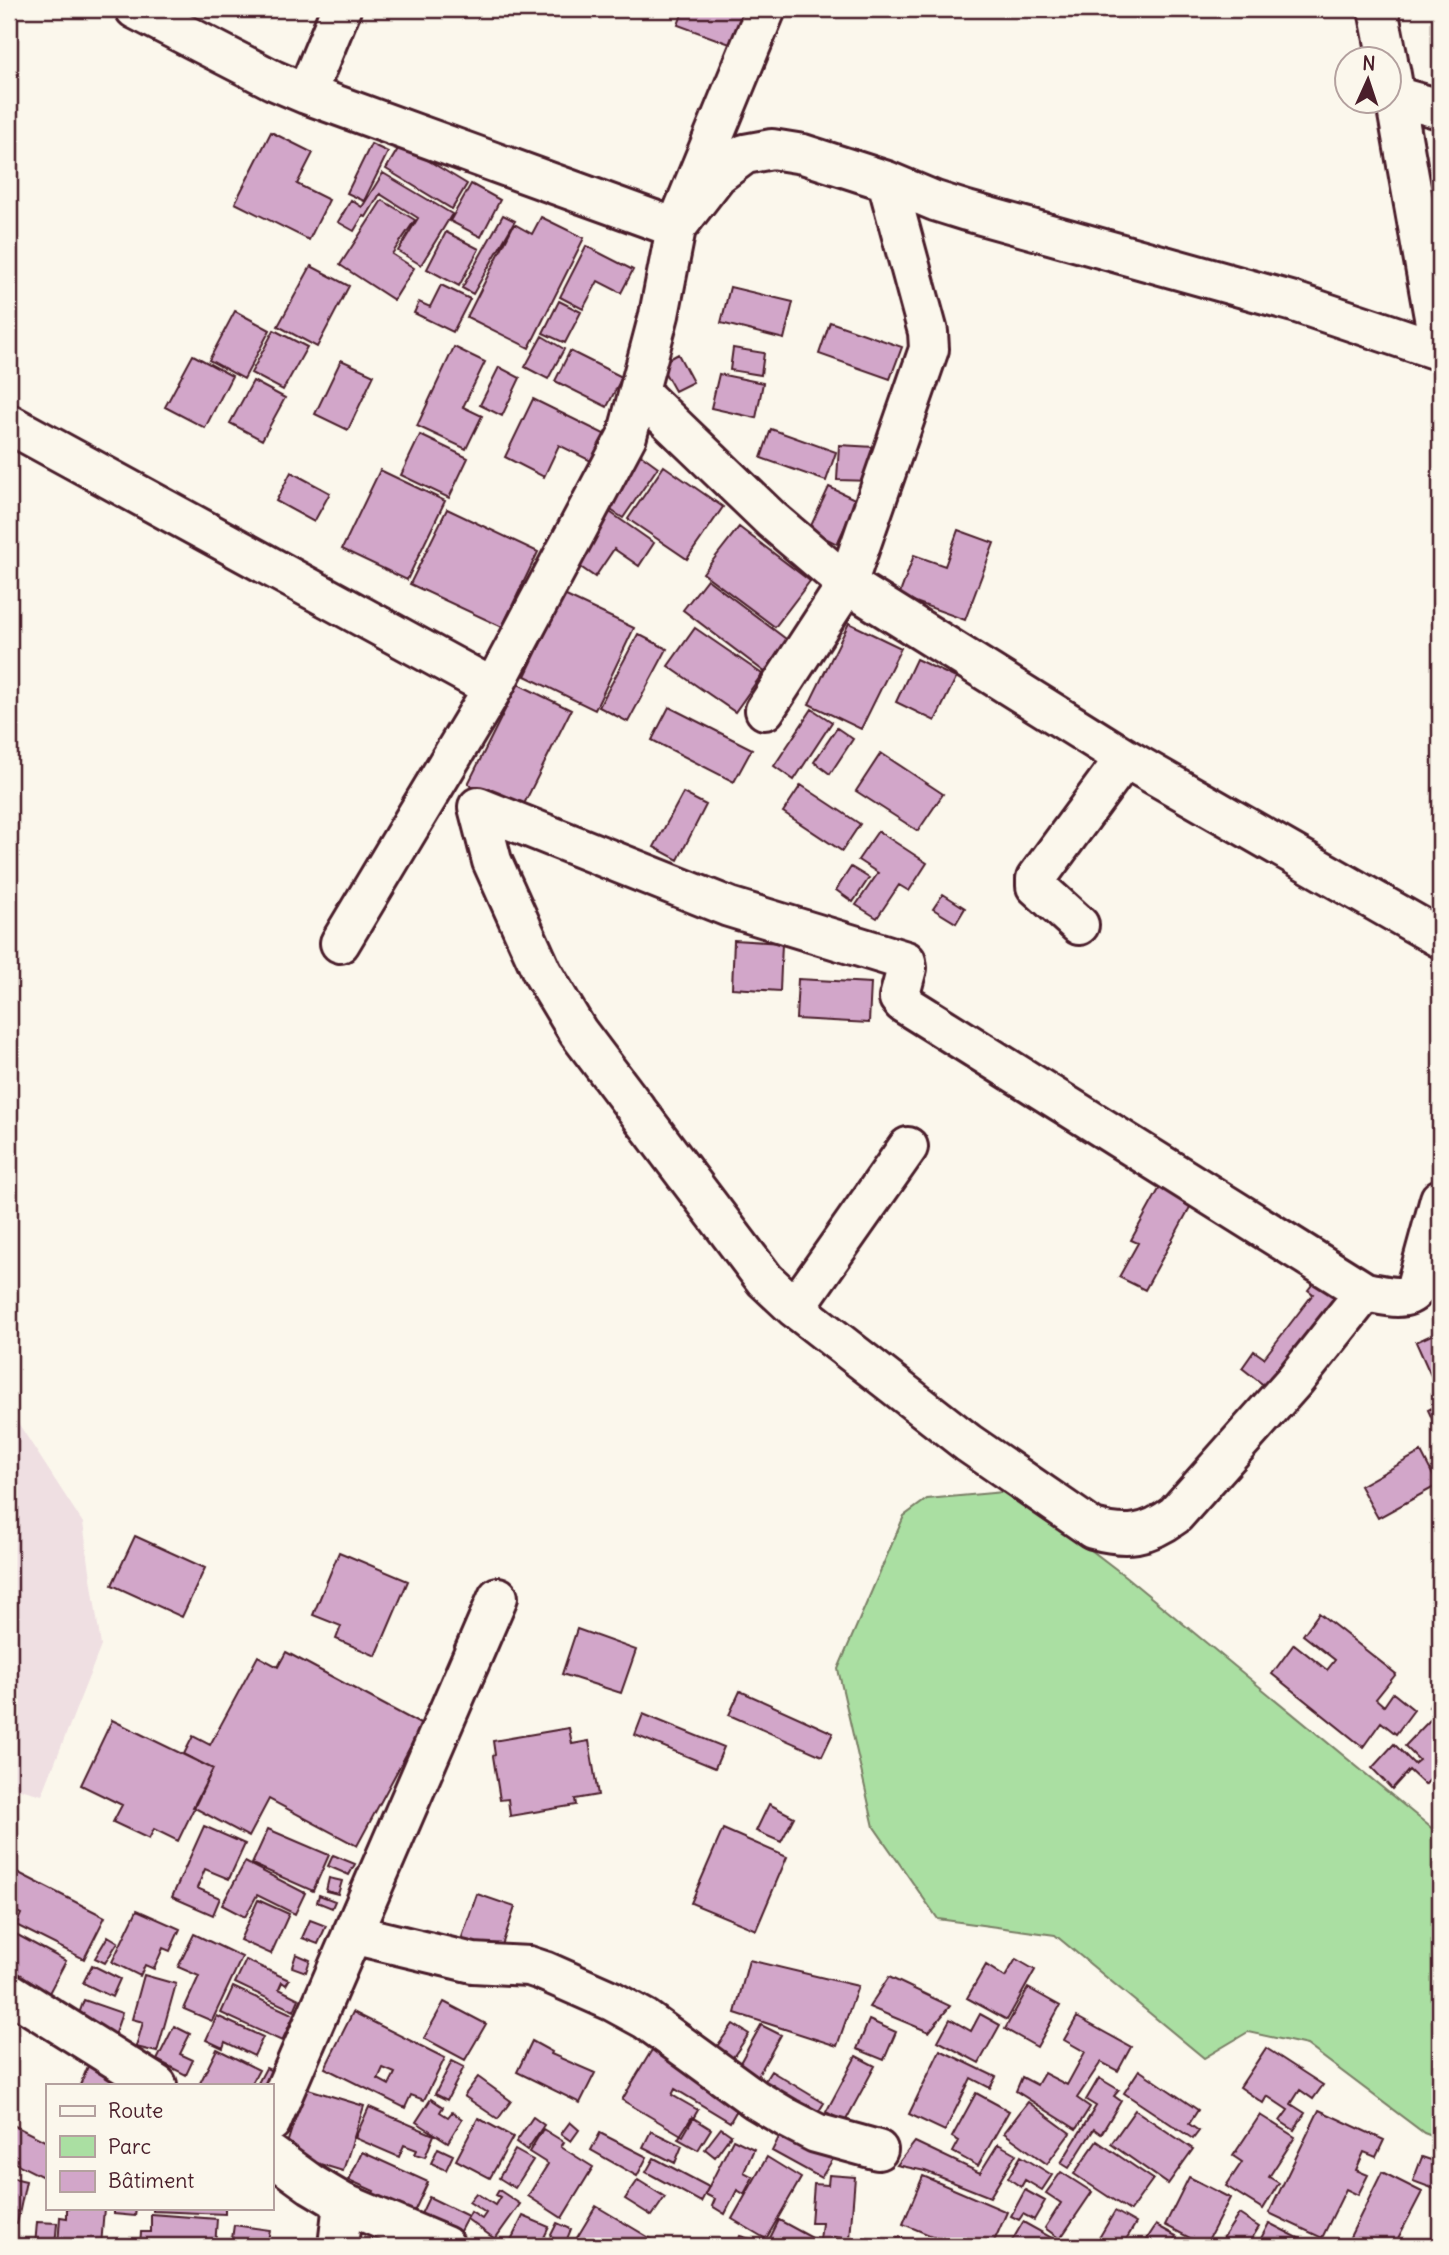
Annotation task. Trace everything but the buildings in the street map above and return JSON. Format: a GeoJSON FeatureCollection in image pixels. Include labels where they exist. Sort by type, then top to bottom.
{"type":"FeatureCollection","features":[{"type":"Feature","properties":{"kind":"street"},"geometry":{"type":"LineString","coordinates":[[135,9],[306,94],[676,228]]}},
{"type":"Feature","properties":{"kind":"street"},"geometry":{"type":"LineString","coordinates":[[306,94],[341,9]]}},
{"type":"Feature","properties":{"kind":"street"},"geometry":{"type":"LineString","coordinates":[[340,943],[493,688],[628,436],[659,315],[676,228],[766,9]]}},
{"type":"Feature","properties":{"kind":"street"},"geometry":{"type":"LineString","coordinates":[[1378,9],[1385,46]]}},
{"type":"Feature","properties":{"kind":"street"},"geometry":{"type":"LineString","coordinates":[[1404,90],[1440,109]]}},
{"type":"Feature","properties":{"kind":"street"},"geometry":{"type":"LineString","coordinates":[[676,228],[717,175],[746,154],[772,149],[803,154],[967,211],[1294,302],[1440,351],[1398,116]]}},
{"type":"Feature","properties":{"kind":"street"},"geometry":{"type":"LineString","coordinates":[[765,710],[847,584],[929,349],[928,332],[887,181]]}},
{"type":"Feature","properties":{"kind":"street"},"geometry":{"type":"LineString","coordinates":[[639,392],[772,520],[847,584],[1125,758],[1440,938]]}},
{"type":"Feature","properties":{"kind":"street"},"geometry":{"type":"LineString","coordinates":[[9,424],[493,688]]}},
{"type":"Feature","properties":{"kind":"street"},"geometry":{"type":"LineString","coordinates":[[1079,925],[1036,886],[1036,879],[1125,758]]}},
{"type":"Feature","properties":{"kind":"street"},"geometry":{"type":"LineString","coordinates":[[1365,1292],[1295,1380],[1175,1516],[1143,1534],[1113,1535],[1093,1530],[968,1443],[794,1308],[765,1280],[578,1032],[542,972],[492,861],[478,807],[729,907],[906,961],[907,968],[899,998],[903,1003],[1365,1292],[1404,1297],[1410,1296],[1415,1290],[1440,1199]]}},
{"type":"Feature","properties":{"kind":"street"},"geometry":{"type":"LineString","coordinates":[[794,1308],[908,1147]]}},
{"type":"Feature","properties":{"kind":"street"},"geometry":{"type":"LineString","coordinates":[[273,2117],[498,1597]]}},
{"type":"Feature","properties":{"kind":"street"},"geometry":{"type":"LineString","coordinates":[[352,1934],[473,1963],[530,1966],[544,1971],[645,2019],[755,2099],[797,2123],[816,2133],[878,2150]]}},
{"type":"Feature","properties":{"kind":"street"},"geometry":{"type":"LineString","coordinates":[[9,1992],[156,2084]]}},
{"type":"Feature","properties":{"kind":"street"},"geometry":{"type":"LineString","coordinates":[[273,2156],[342,2203],[445,2246]]}},
{"type":"Feature","properties":{"kind":"street"},"geometry":{"type":"LineString","coordinates":[[338,2246],[342,2203]]}},
{"type":"Feature","properties":{"kind":"shaded area"},"geometry":{"type":"Polygon","coordinates":[[[9,1409],[83,1523],[101,1646],[42,1795],[9,1786],[9,1409]]]}},
{"type":"Feature","properties":{"kind":"green space"},"geometry":{"type":"Polygon","coordinates":[[[1014,1491],[1125,1576],[1440,1835],[1440,2139],[1424,2133],[1307,2045],[1248,2032],[1204,2058],[1055,1935],[938,1919],[874,1827],[838,1669],[904,1516],[927,1499],[1014,1491]]]}}]}
